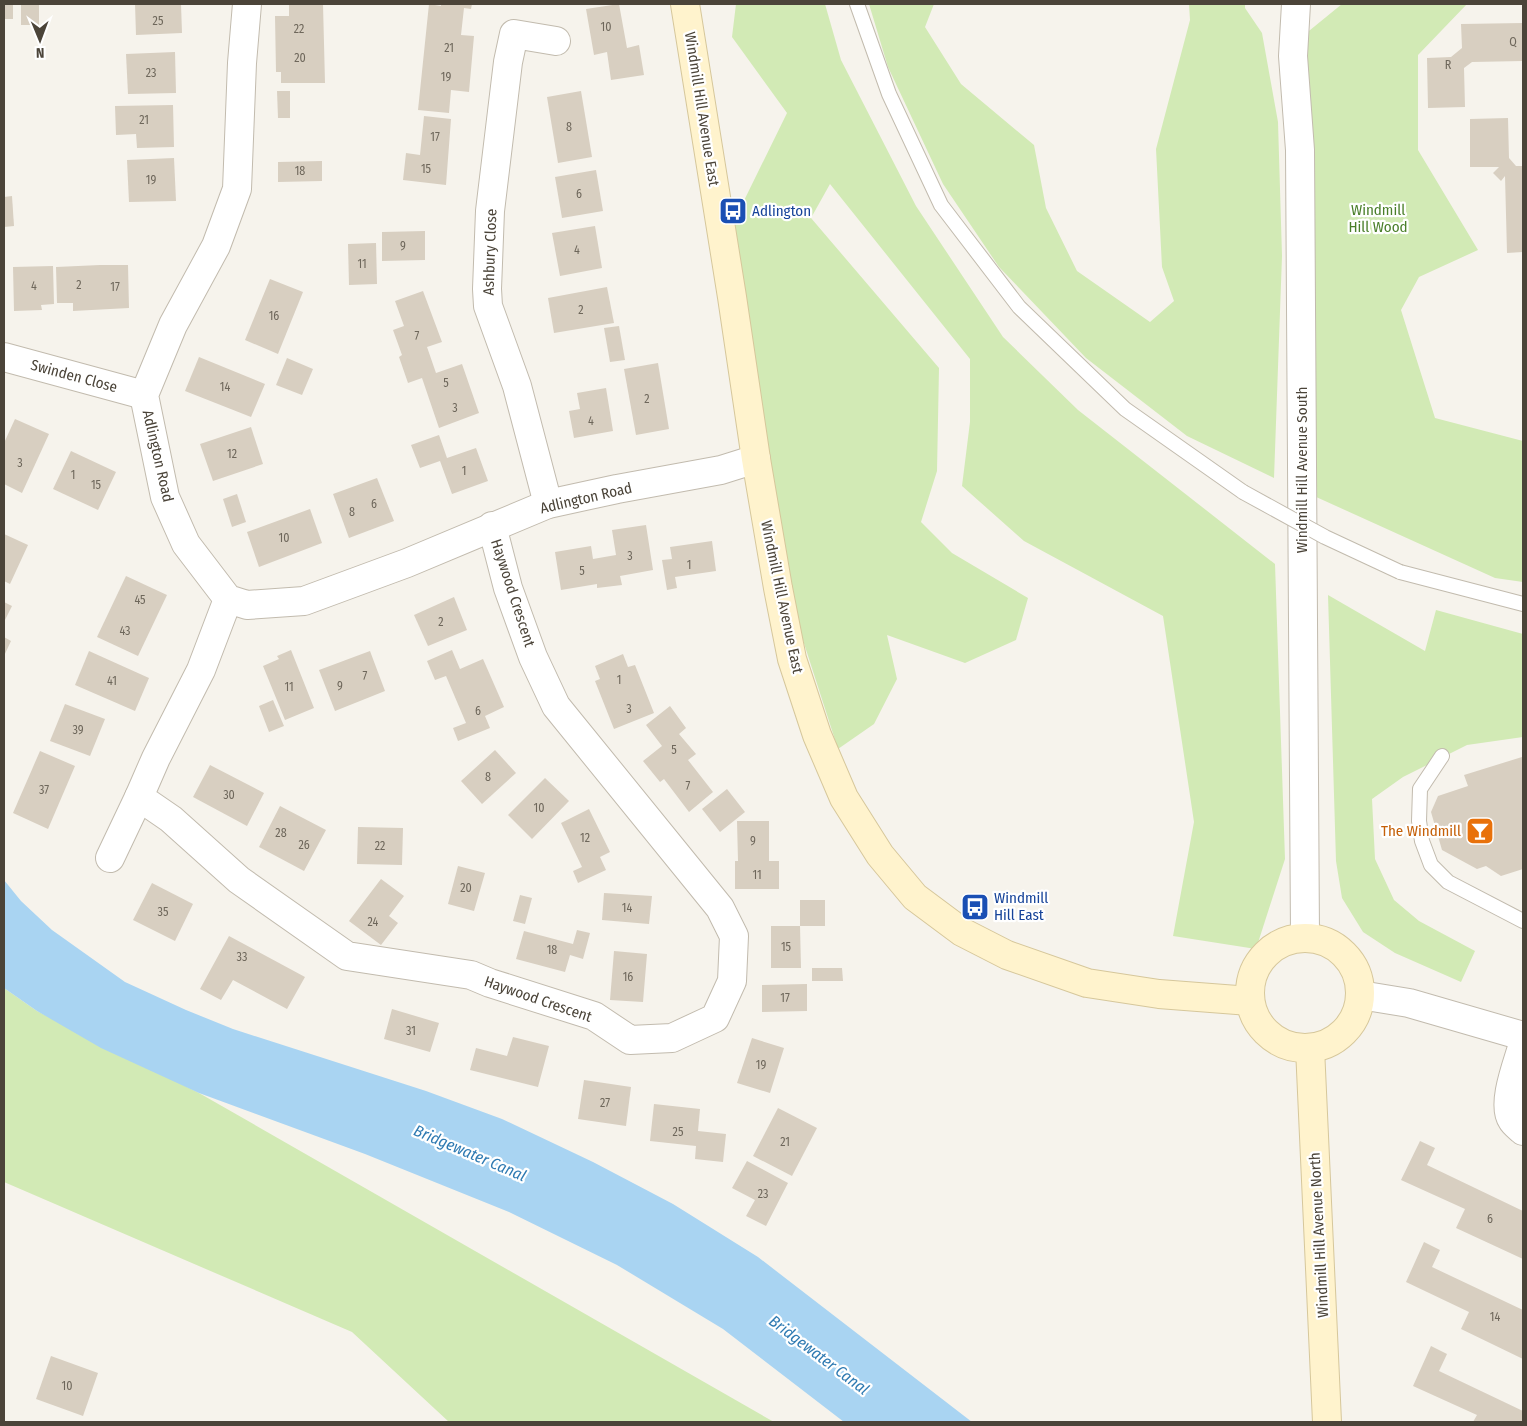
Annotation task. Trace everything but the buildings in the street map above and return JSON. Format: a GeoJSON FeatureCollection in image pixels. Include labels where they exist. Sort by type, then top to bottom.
{"type":"FeatureCollection","features":[{"type":"Feature","properties":{"kind":"street","name":"Adlington Road"},"geometry":{"type":"LineString","coordinates":[[247,4],[242,63],[237,189],[216,246],[173,325],[144,395],[165,497],[186,544],[228,599],[247,605],[304,601],[407,563],[548,504],[721,470],[756,459]]}},
{"type":"Feature","properties":{"kind":"street","name":"Windmill Hill Avenue East"},"geometry":{"type":"LineString","coordinates":[[685,4],[756,459],[792,659],[817,735],[844,798],[880,855],[915,896],[962,932],[1007,955],[1087,983],[1159,994],[1250,1001]]}},
{"type":"Feature","properties":{"kind":"street","name":"Windmill Hill Avenue South"},"geometry":{"type":"LineString","coordinates":[[1296,4],[1293,56],[1300,150],[1304,937]]}},
{"type":"Feature","properties":{"kind":"street","name":"Ashbury Close"},"geometry":{"type":"LineString","coordinates":[[548,504],[517,386],[490,314],[487,289],[490,211],[508,62],[514,34],[556,41]]}},
{"type":"Feature","properties":{"kind":"street","name":"Swinden Close"},"geometry":{"type":"LineString","coordinates":[[4,357],[144,395]]}},
{"type":"Feature","properties":{"kind":"street","name":"Haywood Crescent"},"geometry":{"type":"LineString","coordinates":[[139,796],[171,820],[239,880],[347,956],[471,975],[490,983],[594,1016],[630,1040],[672,1038],[715,1018],[732,981],[734,936],[720,908],[556,706],[533,657],[508,588],[492,526]]}},
{"type":"Feature","properties":{"kind":"street"},"geometry":{"type":"LineString","coordinates":[[110,858],[156,758],[200,670],[228,599]]}},
{"type":"Feature","properties":{"kind":"street"},"geometry":{"type":"LineString","coordinates":[[1304,937],[1322,940],[1338,948],[1351,961],[1358,977],[1360,995],[1357,1011],[1350,1025],[1339,1036],[1325,1044],[1310,1048],[1293,1046],[1277,1041],[1264,1030],[1255,1016],[1250,1001],[1250,982],[1257,964],[1270,950],[1286,940],[1304,937]]}},
{"type":"Feature","properties":{"kind":"street"},"geometry":{"type":"LineString","coordinates":[[1360,995],[1409,1003],[1523,1036]]}},
{"type":"Feature","properties":{"kind":"street"},"geometry":{"type":"LineString","coordinates":[[1523,1044],[1511,1083],[1508,1100],[1511,1120],[1523,1131]]}},
{"type":"Feature","properties":{"kind":"street","name":"Windmill Hill Avenue North"},"geometry":{"type":"LineString","coordinates":[[1310,1048],[1327,1422]]}},
{"type":"Feature","properties":{"kind":"lane"},"geometry":{"type":"LineString","coordinates":[[857,4],[889,94],[941,205],[1019,307],[1124,409],[1243,492],[1325,537],[1400,572],[1523,604]]}},
{"type":"Feature","properties":{"kind":"lane"},"geometry":{"type":"LineString","coordinates":[[1442,756],[1420,790],[1419,821],[1422,841],[1432,865],[1448,882],[1523,921]]}},
{"type":"Feature","properties":{"kind":"green space"},"geometry":{"type":"Polygon","coordinates":[[[736,4],[825,4],[841,60],[916,206],[1003,337],[1078,410],[1275,564],[1285,859],[1256,949],[1173,936],[1194,822],[1163,616],[1024,541],[962,486],[970,422],[970,359],[830,184],[811,218],[939,368],[937,471],[921,522],[952,553],[1028,598],[1016,640],[965,663],[887,635],[897,679],[874,724],[838,749],[801,634],[767,474],[733,223],[787,113],[732,37],[736,4]]]}},
{"type":"Feature","properties":{"kind":"green space"},"geometry":{"type":"Polygon","coordinates":[[[869,4],[934,4],[925,27],[961,84],[1034,145],[1046,208],[1077,271],[1150,322],[1174,301],[1162,267],[1156,149],[1190,20],[1189,4],[1245,4],[1245,8],[1262,33],[1278,122],[1282,256],[1274,478],[1187,436],[1086,358],[999,267],[943,184],[888,67],[869,4]]]}},
{"type":"Feature","properties":{"kind":"green space","name":"Windmill Hill Wood"},"geometry":{"type":"Polygon","coordinates":[[[1342,4],[1467,4],[1418,55],[1418,150],[1478,250],[1419,277],[1401,310],[1435,418],[1523,441],[1523,582],[1495,578],[1314,496],[1304,35],[1342,4]]]}},
{"type":"Feature","properties":{"kind":"green space"},"geometry":{"type":"Polygon","coordinates":[[[1328,595],[1425,651],[1436,610],[1523,634],[1523,737],[1467,745],[1403,777],[1372,799],[1375,859],[1394,900],[1419,921],[1475,951],[1461,982],[1395,953],[1363,932],[1342,898],[1336,861],[1328,595]]]}},
{"type":"Feature","properties":{"kind":"green space"},"geometry":{"type":"Polygon","coordinates":[[[4,988],[37,1011],[199,1093],[774,1422],[449,1422],[352,1332],[4,1182],[4,988]]]}},
{"type":"Feature","properties":{"kind":"water","name":"Bridgewater Canal"},"geometry":{"type":"Polygon","coordinates":[[[4,880],[21,901],[52,930],[125,982],[233,1029],[426,1091],[502,1119],[593,1162],[673,1204],[758,1257],[972,1422],[844,1422],[723,1329],[617,1265],[509,1212],[365,1154],[199,1093],[101,1048],[37,1011],[4,988],[4,880]]]}},
{"type":"Feature","properties":{"kind":"place","name":"Adlington"},"geometry":{"type":"Point","coordinates":[733,211]}},
{"type":"Feature","properties":{"kind":"place","name":"The Windmill"},"geometry":{"type":"Point","coordinates":[1480,831]}},
{"type":"Feature","properties":{"kind":"place","name":"Windmill Hill East"},"geometry":{"type":"Point","coordinates":[975,907]}}]}
